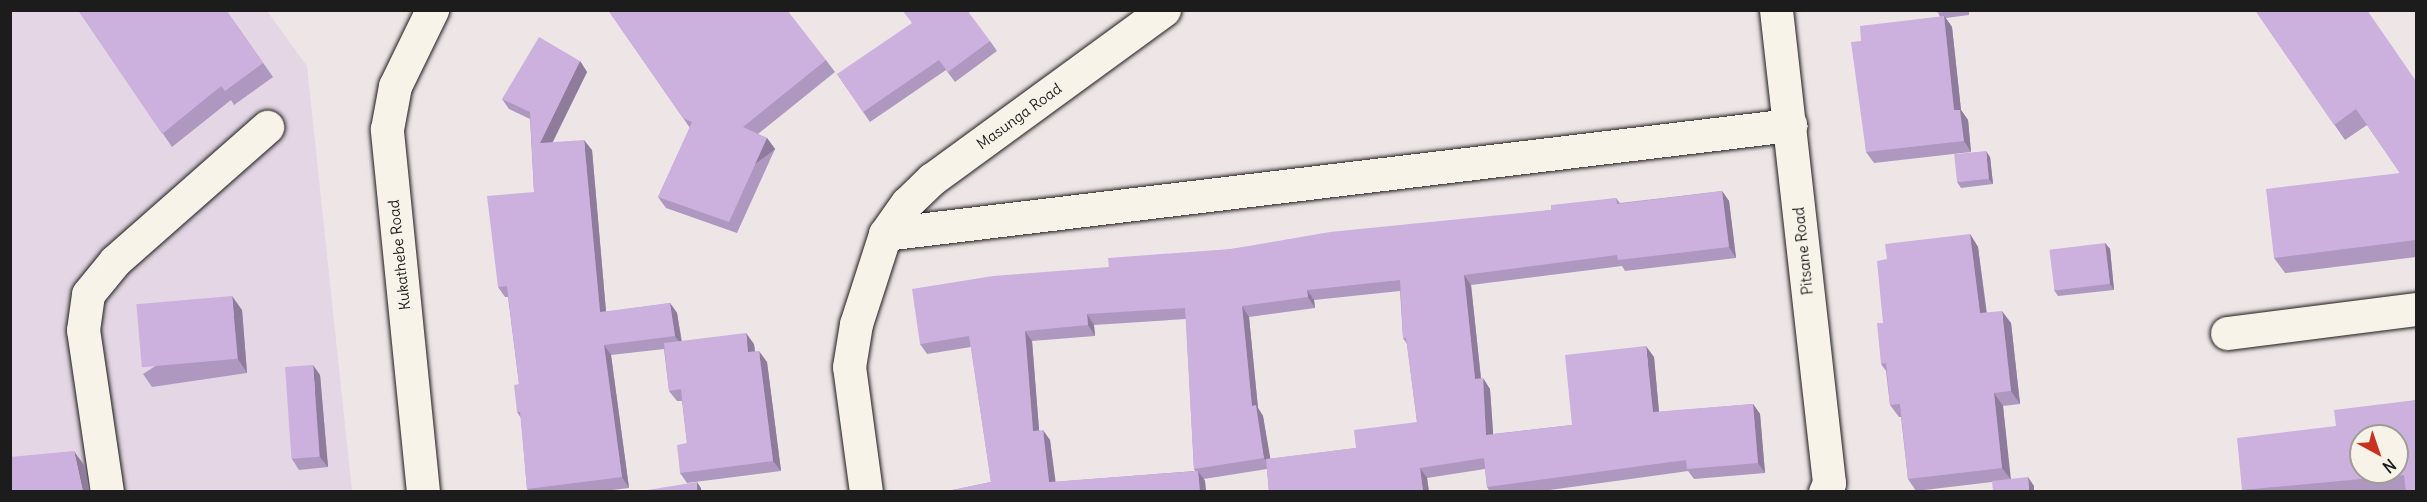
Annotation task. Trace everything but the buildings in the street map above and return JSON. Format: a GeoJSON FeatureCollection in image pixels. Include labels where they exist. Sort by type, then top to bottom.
{"type":"FeatureCollection","features":[{"type":"Feature","properties":{"kind":"street","name":"Masunga Road"},"geometry":{"type":"LineString","coordinates":[[866,492],[849,367],[856,324],[885,234],[907,203],[932,179],[1164,10]]}},
{"type":"Feature","properties":{"kind":"street","name":"Pitsane Road"},"geometry":{"type":"LineString","coordinates":[[1776,10],[1829,483],[1825,492]]}},
{"type":"Feature","properties":{"kind":"street","name":"Kukathebe Road"},"geometry":{"type":"LineString","coordinates":[[423,492],[387,129],[394,86],[428,18]]}},
{"type":"Feature","properties":{"kind":"street"},"geometry":{"type":"LineString","coordinates":[[885,234],[1790,125]]}},
{"type":"Feature","properties":{"kind":"street"},"geometry":{"type":"LineString","coordinates":[[107,492],[83,330],[88,294],[115,261],[267,127]]}},
{"type":"Feature","properties":{"kind":"street"},"geometry":{"type":"LineString","coordinates":[[2228,333],[2416,309]]}},
{"type":"Feature","properties":{"kind":"shaded area"},"geometry":{"type":"Polygon","coordinates":[[[10,11],[267,11],[307,66],[352,491],[11,491],[10,11]]]}}]}
